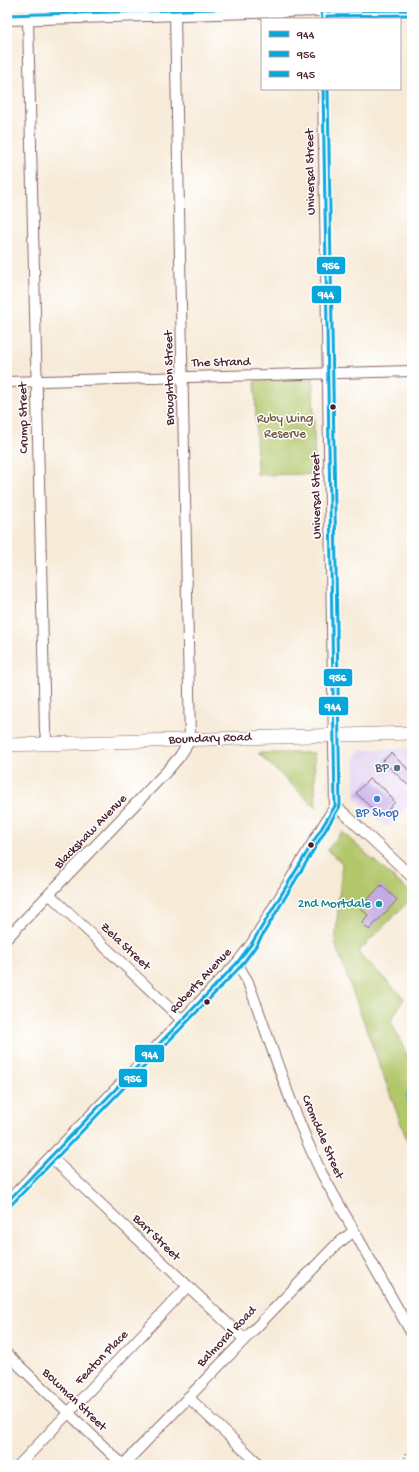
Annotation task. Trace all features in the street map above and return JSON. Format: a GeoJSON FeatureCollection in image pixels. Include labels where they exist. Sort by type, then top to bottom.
{"type":"FeatureCollection","features":[{"type":"Feature","properties":{"kind":"main road","name":"Boundary Road"},"geometry":{"type":"LineString","coordinates":[[7,745],[412,733]]}},
{"type":"Feature","properties":{"kind":"street"},"geometry":{"type":"LineString","coordinates":[[7,20],[175,16],[302,10],[322,15],[392,9],[412,10]]}},
{"type":"Feature","properties":{"kind":"street","name":"Broughton Street"},"geometry":{"type":"LineString","coordinates":[[175,16],[190,740]]}},
{"type":"Feature","properties":{"kind":"street","name":"Crump Street"},"geometry":{"type":"LineString","coordinates":[[28,20],[45,730],[47,744]]}},
{"type":"Feature","properties":{"kind":"street","name":"Universal Street"},"geometry":{"type":"LineString","coordinates":[[323,90],[334,736]]}},
{"type":"Feature","properties":{"kind":"street","name":"The Strand"},"geometry":{"type":"LineString","coordinates":[[7,382],[412,371]]}},
{"type":"Feature","properties":{"kind":"street"},"geometry":{"type":"LineString","coordinates":[[334,736],[335,806],[412,877]]}},
{"type":"Feature","properties":{"kind":"street","name":"Blackshaw Avenue"},"geometry":{"type":"LineString","coordinates":[[7,938],[168,770],[180,756],[190,740]]}},
{"type":"Feature","properties":{"kind":"street","name":"Roberts Avenue"},"geometry":{"type":"LineString","coordinates":[[8,1198],[52,1157],[237,963],[252,943],[335,806]]}},
{"type":"Feature","properties":{"kind":"street","name":"Zela Street"},"geometry":{"type":"LineString","coordinates":[[49,894],[182,1020]]}},
{"type":"Feature","properties":{"kind":"street","name":"Cromdale Street"},"geometry":{"type":"LineString","coordinates":[[237,963],[248,982],[308,1144],[322,1174],[412,1334]]}},
{"type":"Feature","properties":{"kind":"street","name":"Barr Street"},"geometry":{"type":"LineString","coordinates":[[52,1157],[244,1339]]}},
{"type":"Feature","properties":{"kind":"street","name":"Balmoral Road"},"geometry":{"type":"LineString","coordinates":[[123,1465],[336,1245],[354,1231]]}},
{"type":"Feature","properties":{"kind":"street","name":"Featon Place"},"geometry":{"type":"LineString","coordinates":[[19,1465],[188,1286]]}},
{"type":"Feature","properties":{"kind":"street","name":"Bowman Street"},"geometry":{"type":"LineString","coordinates":[[7,1354],[123,1465]]}},
{"type":"Feature","properties":{"kind":"street"},"geometry":{"type":"LineString","coordinates":[[188,1397],[260,1465]]}},
{"type":"Feature","properties":{"kind":"path"},"geometry":{"type":"LineString","coordinates":[[401,1465],[412,1442]]}},
{"type":"Feature","properties":{"kind":"shaded area"},"geometry":{"type":"Polygon","coordinates":[[[412,748],[412,802],[387,828],[355,798],[355,756],[361,750],[412,748]]]}},
{"type":"Feature","properties":{"kind":"green space","name":"Ruby Wing Reserve"},"geometry":{"type":"Polygon","coordinates":[[[313,378],[315,474],[257,475],[255,380],[313,378]]]}},
{"type":"Feature","properties":{"kind":"green space"},"geometry":{"type":"Polygon","coordinates":[[[258,753],[314,753],[316,808],[258,753]]]}},
{"type":"Feature","properties":{"kind":"green space"},"geometry":{"type":"Polygon","coordinates":[[[342,832],[412,894],[412,898],[358,952],[404,998],[391,1021],[412,1066],[412,1154],[335,943],[342,863],[327,850],[342,832]]]}},
{"type":"Feature","properties":{"kind":"building"},"geometry":{"type":"Polygon","coordinates":[[[391,753],[412,773],[412,789],[383,761],[391,753]]]}},
{"type":"Feature","properties":{"kind":"building","name":"BP Shop"},"geometry":{"type":"Polygon","coordinates":[[[369,779],[384,789],[395,802],[381,817],[356,793],[369,779]]]}},
{"type":"Feature","properties":{"kind":"building","name":"2nd Mortdale"},"geometry":{"type":"Polygon","coordinates":[[[381,885],[397,900],[369,930],[362,923],[368,915],[360,908],[381,885]]]}},
{"type":"Feature","properties":{"kind":"waterway"},"geometry":{"type":"LineString","coordinates":[[407,1094],[412,1112]]}},
{"type":"Feature","properties":{"kind":"transit line","name":"945"},"geometry":{"type":"LineString","coordinates":[[7,15],[286,7]]}},
{"type":"Feature","properties":{"kind":"transit line","name":"944"},"geometry":{"type":"LineString","coordinates":[[322,18],[321,11],[412,10]]}},
{"type":"Feature","properties":{"kind":"transit line","name":"956"},"geometry":{"type":"LineString","coordinates":[[327,18],[327,16],[412,15]]}},
{"type":"Feature","properties":{"kind":"transit line","name":"944"},"geometry":{"type":"LineString","coordinates":[[7,1202],[237,963],[252,943],[335,806],[323,90]]}},
{"type":"Feature","properties":{"kind":"transit line","name":"956"},"geometry":{"type":"LineString","coordinates":[[11,1205],[241,966],[256,946],[340,806],[328,90]]}},
{"type":"Feature","properties":{"kind":"place","name":"BP"},"geometry":{"type":"Point","coordinates":[397,768]}},
{"type":"Feature","properties":{"kind":"place","name":"BP Shop"},"geometry":{"type":"Point","coordinates":[377,799]}},
{"type":"Feature","properties":{"kind":"place","name":"2nd Mortdale"},"geometry":{"type":"Point","coordinates":[379,904]}}]}
